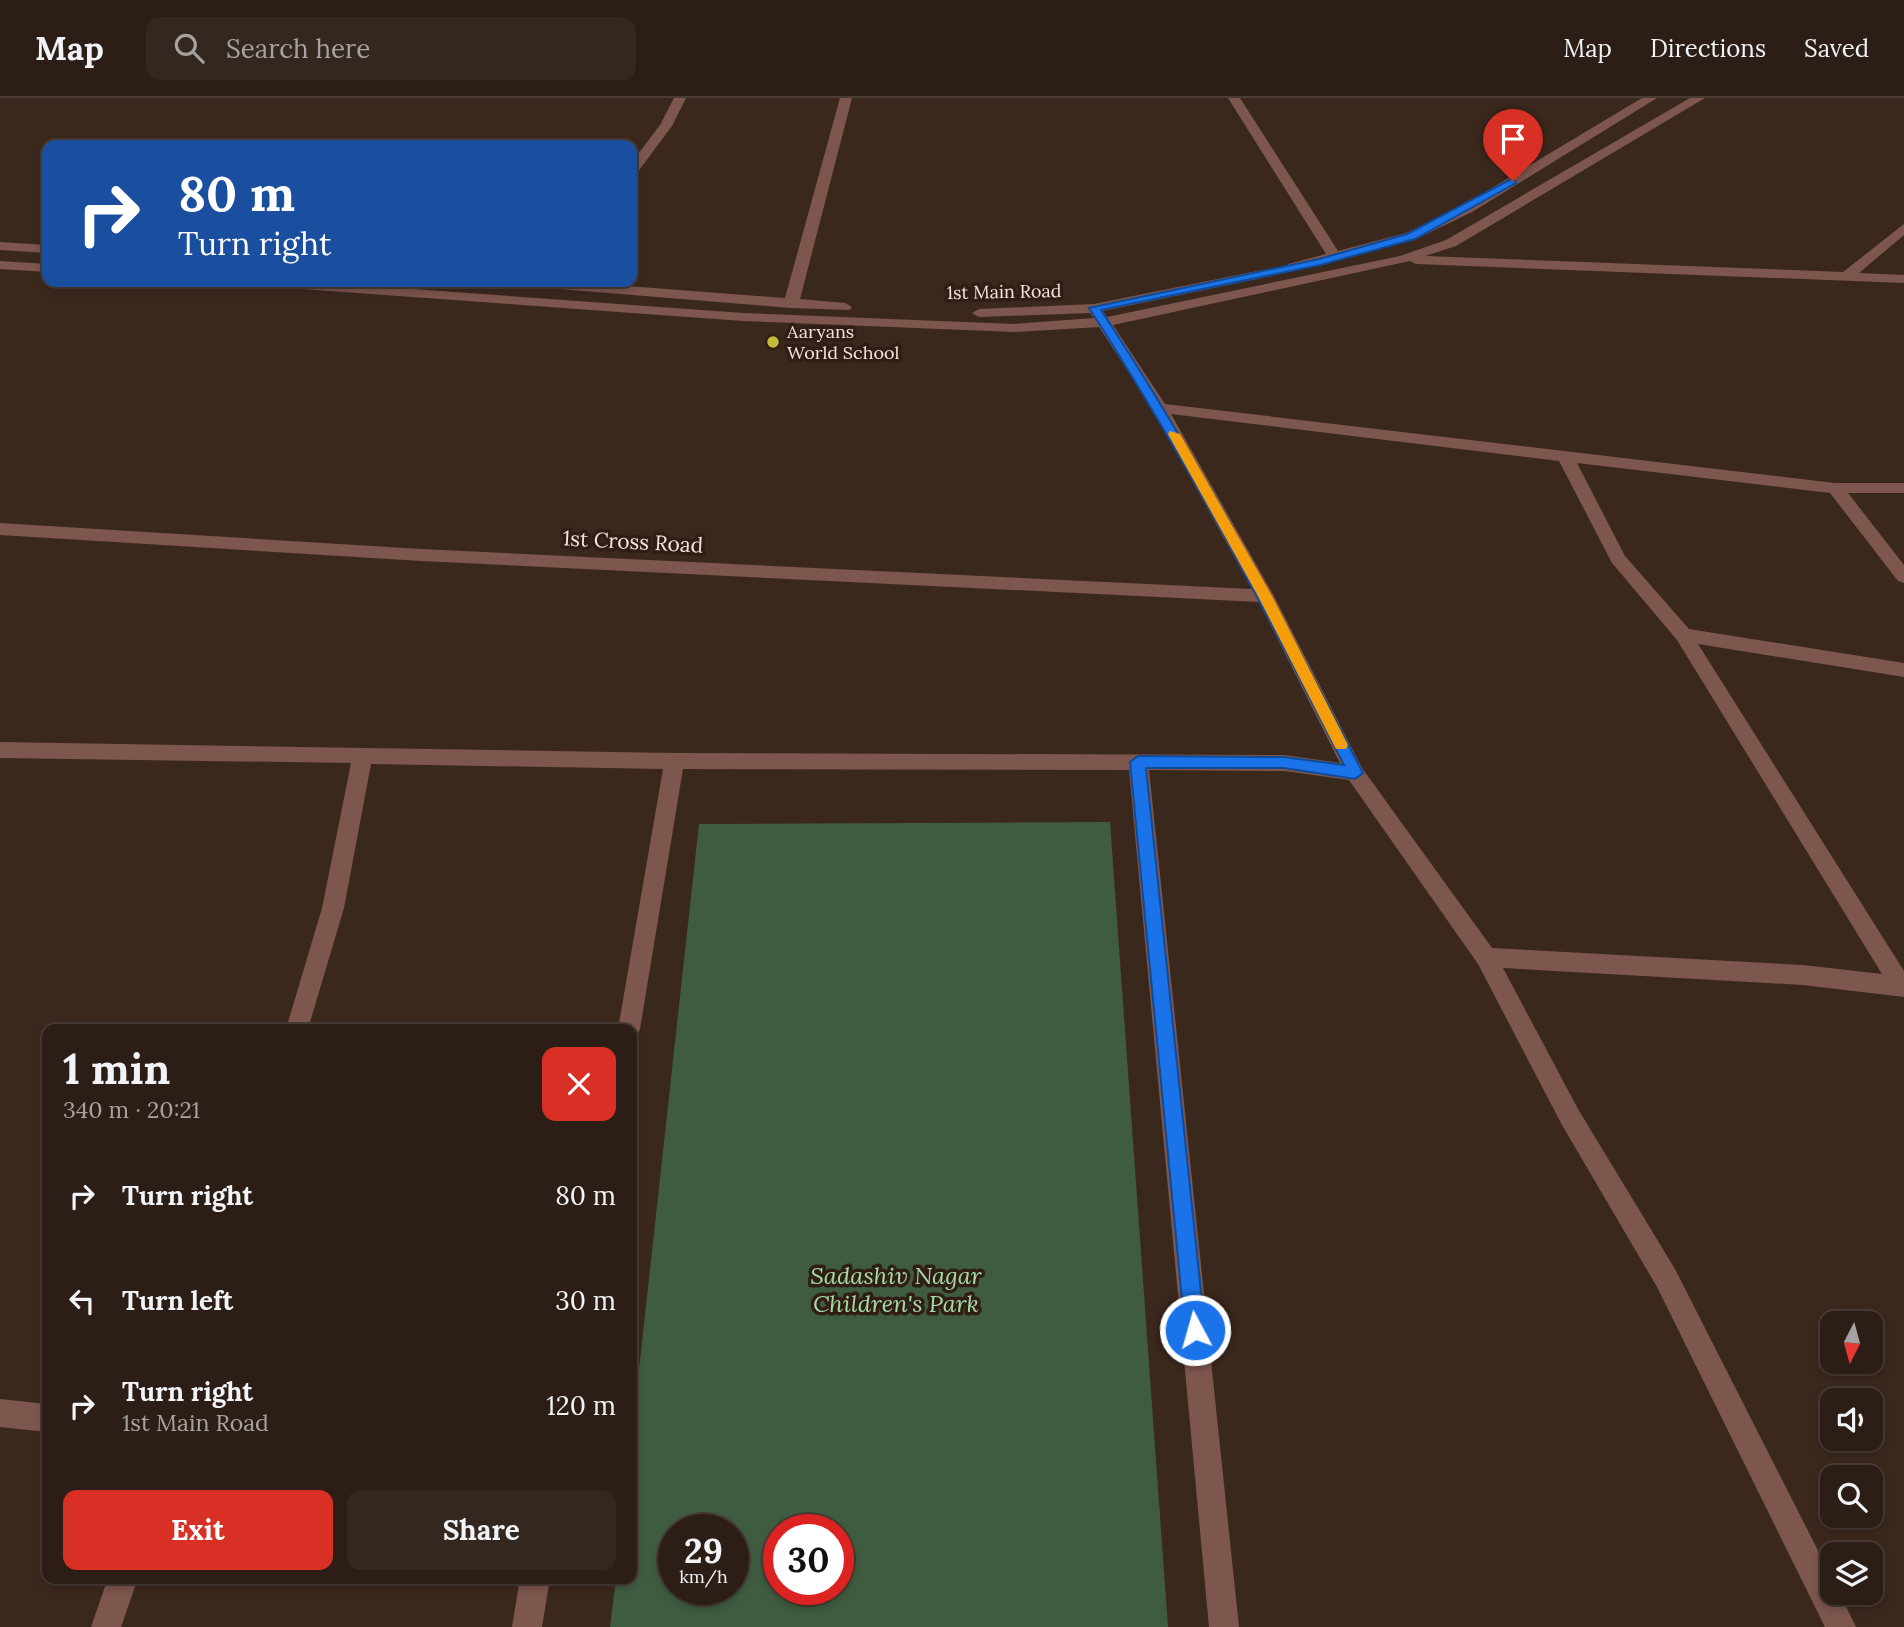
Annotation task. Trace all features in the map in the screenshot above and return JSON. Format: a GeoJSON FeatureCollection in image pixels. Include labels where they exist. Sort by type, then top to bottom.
{"type":"FeatureCollection","features":[{"type":"Feature","properties":{"kind":"street"},"geometry":{"type":"LineString","coordinates":[[637,164],[666,126],[680,98]]}},
{"type":"Feature","properties":{"kind":"street"},"geometry":{"type":"LineString","coordinates":[[791,304],[846,98]]}},
{"type":"Feature","properties":{"kind":"street"},"geometry":{"type":"LineString","coordinates":[[1234,98],[1335,258]]}},
{"type":"Feature","properties":{"kind":"street","name":"1st Main Road"},"geometry":{"type":"LineString","coordinates":[[589,287],[791,304],[968,313],[1100,315],[1335,258],[1411,236],[1467,209],[1651,98]]}},
{"type":"Feature","properties":{"kind":"street"},"geometry":{"type":"LineString","coordinates":[[329,287],[743,317],[1040,328],[1403,259],[1451,243],[1699,98]]}},
{"type":"Feature","properties":{"kind":"street"},"geometry":{"type":"LineString","coordinates":[[1846,276],[1904,228]]}},
{"type":"Feature","properties":{"kind":"street"},"geometry":{"type":"LineString","coordinates":[[0,246],[42,249]]}},
{"type":"Feature","properties":{"kind":"street"},"geometry":{"type":"LineString","coordinates":[[1403,259],[1904,279]]}},
{"type":"Feature","properties":{"kind":"street"},"geometry":{"type":"LineString","coordinates":[[0,265],[42,268]]}},
{"type":"Feature","properties":{"kind":"street"},"geometry":{"type":"LineString","coordinates":[[1100,315],[1160,408],[1265,596],[1355,773],[1486,957],[1570,1117],[1666,1278],[1841,1627]]}},
{"type":"Feature","properties":{"kind":"street"},"geometry":{"type":"LineString","coordinates":[[1160,408],[1835,488],[1904,488]]}},
{"type":"Feature","properties":{"kind":"street"},"geometry":{"type":"LineString","coordinates":[[1565,456],[1618,559],[1683,635],[1902,985]]}},
{"type":"Feature","properties":{"kind":"street"},"geometry":{"type":"LineString","coordinates":[[1835,488],[1904,577]]}},
{"type":"Feature","properties":{"kind":"street","name":"1st Cross Road"},"geometry":{"type":"LineString","coordinates":[[0,529],[407,554],[1265,596]]}},
{"type":"Feature","properties":{"kind":"street"},"geometry":{"type":"LineString","coordinates":[[1683,635],[1904,670]]}},
{"type":"Feature","properties":{"kind":"street"},"geometry":{"type":"LineString","coordinates":[[0,750],[674,761],[1284,762],[1355,773]]}},
{"type":"Feature","properties":{"kind":"street"},"geometry":{"type":"LineString","coordinates":[[298,1024],[333,908],[362,758]]}},
{"type":"Feature","properties":{"kind":"street"},"geometry":{"type":"LineString","coordinates":[[630,1024],[674,761]]}},
{"type":"Feature","properties":{"kind":"street"},"geometry":{"type":"LineString","coordinates":[[1138,762],[1224,1627]]}},
{"type":"Feature","properties":{"kind":"street"},"geometry":{"type":"LineString","coordinates":[[1486,957],[1803,975],[1902,985]]}},
{"type":"Feature","properties":{"kind":"street"},"geometry":{"type":"LineString","coordinates":[[0,1413],[42,1417]]}},
{"type":"Feature","properties":{"kind":"street"},"geometry":{"type":"LineString","coordinates":[[106,1627],[121,1584]]}},
{"type":"Feature","properties":{"kind":"street"},"geometry":{"type":"LineString","coordinates":[[527,1627],[534,1584]]}},
{"type":"Feature","properties":{"kind":"green space","name":"Sadashiv Nagar Children's Park"},"geometry":{"type":"Polygon","coordinates":[[[1110,822],[1168,1627],[610,1627],[615,1584],[637,1584],[637,1388],[699,824],[1110,822]]]}},
{"type":"Feature","properties":{"kind":"slow traffic"},"geometry":{"type":"LineString","coordinates":[[1174,434],[1265,596],[1341,745]]}},
{"type":"Feature","properties":{"kind":"place","name":"Aaryans World School"},"geometry":{"type":"Point","coordinates":[773,342]}},
{"type":"Feature","properties":{"kind":"route"},"geometry":{"type":"LineString","coordinates":[[1195,1330],[1138,762],[1284,762],[1355,773],[1265,596],[1160,408],[1106,322],[1094,308],[1320,262],[1411,236],[1467,209],[1513,181]]}}]}
